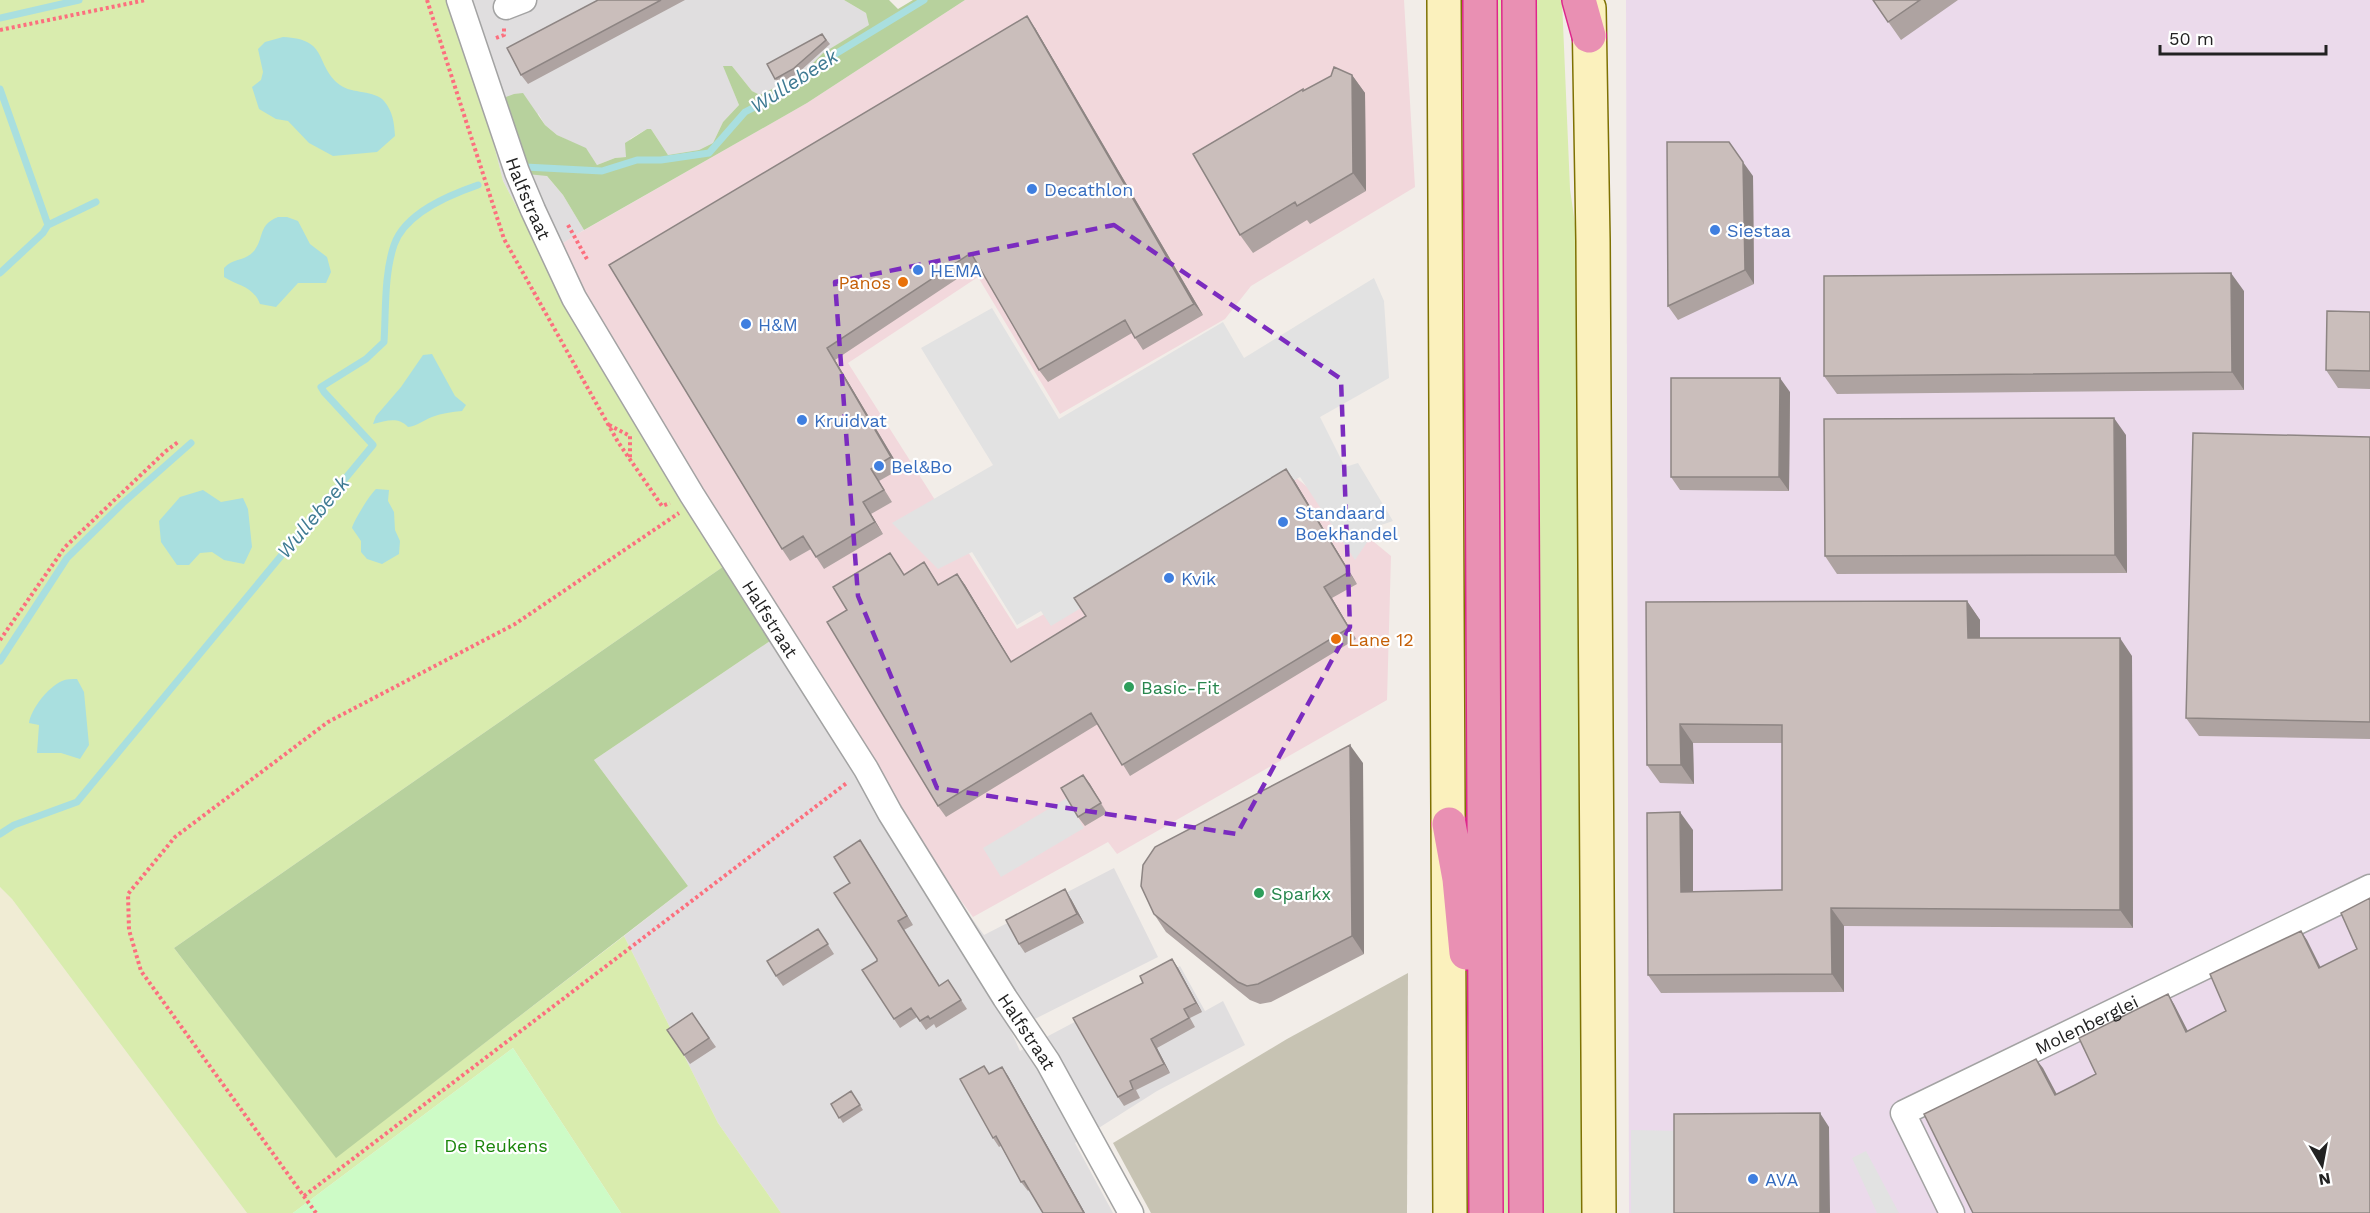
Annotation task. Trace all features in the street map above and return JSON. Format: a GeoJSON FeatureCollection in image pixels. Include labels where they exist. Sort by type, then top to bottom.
{"type":"FeatureCollection","features":[{"type":"Feature","properties":{"kind":"highway"},"geometry":{"type":"LineString","coordinates":[[1480,0],[1486,1213]]}},
{"type":"Feature","properties":{"kind":"highway"},"geometry":{"type":"LineString","coordinates":[[1519,0],[1526,1213]]}},
{"type":"Feature","properties":{"kind":"highway"},"geometry":{"type":"LineString","coordinates":[[1579,0],[1589,36]]}},
{"type":"Feature","properties":{"kind":"highway"},"geometry":{"type":"LineString","coordinates":[[1449,824],[1459,879],[1467,970],[1486,1033]]}},
{"type":"Feature","properties":{"kind":"main road"},"geometry":{"type":"LineString","coordinates":[[1444,0],[1450,1213]]}},
{"type":"Feature","properties":{"kind":"main road"},"geometry":{"type":"LineString","coordinates":[[1589,0],[1593,252],[1599,1213]]}},
{"type":"Feature","properties":{"kind":"street","name":"Halfstraat"},"geometry":{"type":"LineString","coordinates":[[459,0],[523,187],[574,298],[692,495],[866,769],[890,813],[1005,998],[1048,1062],[1131,1213]]}},
{"type":"Feature","properties":{"kind":"street","name":"Molenberglei"},"geometry":{"type":"LineString","coordinates":[[1952,1213],[1903,1113],[2370,887]]}},
{"type":"Feature","properties":{"kind":"path"},"geometry":{"type":"LineString","coordinates":[[0,30],[146,0]]}},
{"type":"Feature","properties":{"kind":"path"},"geometry":{"type":"LineString","coordinates":[[430,8],[431,0]]}},
{"type":"Feature","properties":{"kind":"path"},"geometry":{"type":"LineString","coordinates":[[476,48],[504,35],[515,3]]}},
{"type":"Feature","properties":{"kind":"path"},"geometry":{"type":"LineString","coordinates":[[608,425],[630,436],[630,460]]}},
{"type":"Feature","properties":{"kind":"path"},"geometry":{"type":"LineString","coordinates":[[0,639],[65,547],[178,442]]}},
{"type":"Feature","properties":{"kind":"path"},"geometry":{"type":"LineString","coordinates":[[316,1213],[141,971],[129,930],[128,894],[175,837],[328,722],[515,624],[687,506]]}},
{"type":"Feature","properties":{"kind":"path"},"geometry":{"type":"LineString","coordinates":[[304,1196],[866,769]]}},
{"type":"Feature","properties":{"kind":"highlighted area"},"geometry":{"type":"Polygon","coordinates":[[[1114,225],[1341,379],[1350,627],[1237,834],[937,788],[858,596],[835,282],[1114,225]]]}},
{"type":"Feature","properties":{"kind":"shaded area"},"geometry":{"type":"Polygon","coordinates":[[[450,0],[844,0],[866,13],[870,25],[823,53],[802,74],[760,95],[752,91],[732,66],[724,67],[739,105],[723,122],[713,143],[699,150],[668,155],[651,129],[647,129],[630,139],[626,157],[615,158],[597,165],[586,149],[557,135],[545,125],[538,113],[546,175],[563,195],[584,230],[543,256],[503,181],[479,89],[450,0]]]}},
{"type":"Feature","properties":{"kind":"shaded area"},"geometry":{"type":"Polygon","coordinates":[[[965,0],[1404,0],[1415,187],[1251,286],[1225,319],[1060,414],[978,277],[848,363],[1017,629],[1294,476],[1391,556],[1387,700],[1117,854],[1108,842],[973,917],[770,641],[694,503],[543,256],[807,103],[965,0]]]}},
{"type":"Feature","properties":{"kind":"shaded area"},"geometry":{"type":"Polygon","coordinates":[[[1626,0],[2370,0],[2370,1213],[1629,1213],[1626,0]]]}},
{"type":"Feature","properties":{"kind":"shaded area"},"geometry":{"type":"Polygon","coordinates":[[[1374,278],[1384,301],[1389,378],[1320,417],[1345,467],[1358,463],[1393,521],[1378,526],[1355,560],[1300,477],[1051,626],[1041,611],[1017,625],[972,552],[938,569],[892,523],[993,465],[921,348],[992,308],[1059,419],[1223,322],[1244,358],[1374,278]]]}},
{"type":"Feature","properties":{"kind":"shaded area"},"geometry":{"type":"Polygon","coordinates":[[[770,641],[984,935],[1114,868],[1158,957],[1011,1031],[1020,1051],[1180,966],[1205,1011],[1223,1001],[1245,1045],[1157,1091],[1075,1143],[1113,1213],[781,1213],[718,1123],[624,936],[688,886],[594,760],[770,641]]]}},
{"type":"Feature","properties":{"kind":"shaded area"},"geometry":{"type":"Polygon","coordinates":[[[1067,798],[1084,828],[1001,877],[983,848],[1067,798]]]}},
{"type":"Feature","properties":{"kind":"shaded area"},"geometry":{"type":"Polygon","coordinates":[[[0,887],[12,899],[247,1213],[0,1213],[0,887]]]}},
{"type":"Feature","properties":{"kind":"shaded area"},"geometry":{"type":"Polygon","coordinates":[[[1408,973],[1407,1213],[1151,1213],[1113,1143],[1287,1039],[1408,973]]]}},
{"type":"Feature","properties":{"kind":"shaded area"},"geometry":{"type":"Polygon","coordinates":[[[1631,1130],[1683,1131],[1684,1213],[1631,1213],[1631,1130]]]}},
{"type":"Feature","properties":{"kind":"shaded area"},"geometry":{"type":"Polygon","coordinates":[[[1866,1151],[1899,1213],[1877,1213],[1852,1158],[1866,1151]]]}},
{"type":"Feature","properties":{"kind":"green space"},"geometry":{"type":"Polygon","coordinates":[[[0,0],[450,0],[488,121],[503,181],[543,256],[727,564],[174,948],[336,1157],[624,936],[718,1123],[781,1213],[621,1213],[513,1048],[293,1213],[247,1213],[12,899],[0,887],[0,0]]]}},
{"type":"Feature","properties":{"kind":"green space"},"geometry":{"type":"Polygon","coordinates":[[[844,0],[889,0],[898,9],[913,0],[965,0],[807,103],[584,230],[563,195],[547,176],[527,174],[503,98],[523,93],[545,125],[557,135],[586,148],[597,165],[615,158],[626,157],[625,143],[647,129],[651,129],[668,155],[699,150],[713,143],[723,122],[739,105],[723,66],[732,66],[752,91],[760,95],[802,74],[823,53],[869,25],[866,13],[844,0]]]}},
{"type":"Feature","properties":{"kind":"green space"},"geometry":{"type":"Polygon","coordinates":[[[1461,0],[1468,0],[1473,825],[1463,825],[1461,0]]]}},
{"type":"Feature","properties":{"kind":"green space"},"geometry":{"type":"Polygon","coordinates":[[[1493,0],[1508,0],[1514,1213],[1498,1213],[1493,0]]]}},
{"type":"Feature","properties":{"kind":"green space"},"geometry":{"type":"Polygon","coordinates":[[[1537,0],[1562,0],[1570,189],[1584,286],[1586,1213],[1542,1213],[1537,0]]]}},
{"type":"Feature","properties":{"kind":"green space"},"geometry":{"type":"Polygon","coordinates":[[[727,564],[770,641],[594,760],[688,886],[336,1158],[174,948],[727,564]]]}},
{"type":"Feature","properties":{"kind":"green space","name":"De Reukens"},"geometry":{"type":"Polygon","coordinates":[[[513,1048],[621,1213],[293,1213],[513,1048]]]}},
{"type":"Feature","properties":{"kind":"water"},"geometry":{"type":"Polygon","coordinates":[[[283,37],[298,39],[315,48],[332,77],[340,85],[375,95],[384,101],[392,117],[395,136],[377,152],[333,156],[309,143],[288,121],[276,119],[259,109],[252,87],[261,80],[263,72],[258,49],[265,42],[283,37]]]}},
{"type":"Feature","properties":{"kind":"water"},"geometry":{"type":"Polygon","coordinates":[[[278,217],[298,221],[310,244],[327,257],[331,272],[326,283],[298,283],[276,307],[260,304],[249,290],[224,277],[224,268],[253,252],[264,228],[271,220],[278,217]]]}},
{"type":"Feature","properties":{"kind":"water"},"geometry":{"type":"Polygon","coordinates":[[[432,354],[455,396],[466,405],[462,411],[429,418],[408,427],[396,420],[373,424],[376,416],[401,387],[423,355],[432,354]]]}},
{"type":"Feature","properties":{"kind":"water"},"geometry":{"type":"Polygon","coordinates":[[[376,489],[389,490],[388,501],[394,512],[395,530],[400,541],[399,554],[382,564],[367,559],[361,552],[361,541],[352,528],[376,489]]]}},
{"type":"Feature","properties":{"kind":"water"},"geometry":{"type":"Polygon","coordinates":[[[203,490],[221,502],[243,498],[248,509],[252,547],[244,564],[224,560],[212,552],[200,553],[189,565],[177,565],[161,542],[159,521],[180,497],[203,490]]]}},
{"type":"Feature","properties":{"kind":"water"},"geometry":{"type":"Polygon","coordinates":[[[77,679],[84,692],[89,745],[80,759],[61,753],[37,753],[39,725],[29,723],[33,711],[46,693],[57,684],[65,680],[77,679]]]}},
{"type":"Feature","properties":{"kind":"building"},"geometry":{"type":"Polygon","coordinates":[[[598,0],[661,0],[521,75],[507,48],[598,0]]]}},
{"type":"Feature","properties":{"kind":"building"},"geometry":{"type":"Polygon","coordinates":[[[1873,0],[1920,0],[1888,22],[1873,0]]]}},
{"type":"Feature","properties":{"kind":"building"},"geometry":{"type":"Polygon","coordinates":[[[1027,16],[1194,304],[1135,338],[1125,320],[1039,370],[971,253],[827,348],[891,457],[871,469],[884,490],[863,502],[875,522],[816,557],[803,536],[782,549],[609,265],[1027,16]]]}},
{"type":"Feature","properties":{"kind":"building"},"geometry":{"type":"Polygon","coordinates":[[[822,34],[826,40],[793,69],[775,79],[767,64],[822,34]]]}},
{"type":"Feature","properties":{"kind":"building"},"geometry":{"type":"Polygon","coordinates":[[[1334,67],[1352,75],[1353,173],[1297,206],[1295,202],[1240,235],[1193,154],[1303,89],[1303,91],[1331,76],[1334,67]]]}},
{"type":"Feature","properties":{"kind":"building","name":"Siestaa"},"geometry":{"type":"Polygon","coordinates":[[[1667,142],[1729,142],[1743,162],[1745,270],[1668,306],[1667,142]]]}},
{"type":"Feature","properties":{"kind":"building"},"geometry":{"type":"Polygon","coordinates":[[[2231,273],[2232,372],[1824,376],[1824,276],[2231,273]]]}},
{"type":"Feature","properties":{"kind":"building"},"geometry":{"type":"Polygon","coordinates":[[[2327,311],[2370,312],[2370,371],[2326,370],[2327,311]]]}},
{"type":"Feature","properties":{"kind":"building"},"geometry":{"type":"Polygon","coordinates":[[[1671,378],[1780,378],[1779,477],[1671,477],[1671,378]]]}},
{"type":"Feature","properties":{"kind":"building"},"geometry":{"type":"Polygon","coordinates":[[[2114,418],[2115,555],[1825,556],[1824,419],[2114,418]]]}},
{"type":"Feature","properties":{"kind":"building"},"geometry":{"type":"Polygon","coordinates":[[[2193,433],[2370,437],[2370,722],[2186,718],[2193,433]]]}},
{"type":"Feature","properties":{"kind":"building"},"geometry":{"type":"Polygon","coordinates":[[[1286,469],[1349,572],[1324,587],[1349,628],[1122,765],[1091,713],[938,806],[827,622],[847,610],[833,587],[890,553],[904,575],[924,562],[938,585],[957,574],[1011,662],[1086,616],[1074,598],[1286,469]]]}},
{"type":"Feature","properties":{"kind":"building"},"geometry":{"type":"Polygon","coordinates":[[[1967,601],[1968,638],[2120,638],[2120,910],[1831,908],[1832,974],[1648,975],[1647,813],[1680,812],[1681,892],[1782,890],[1782,725],[1680,724],[1681,765],[1647,765],[1646,602],[1967,601]]]}},
{"type":"Feature","properties":{"kind":"building","name":"Sparkx"},"geometry":{"type":"Polygon","coordinates":[[[1350,745],[1352,936],[1258,984],[1247,986],[1238,982],[1154,914],[1141,886],[1143,865],[1155,847],[1350,745]]]}},
{"type":"Feature","properties":{"kind":"building"},"geometry":{"type":"Polygon","coordinates":[[[1083,775],[1101,803],[1078,817],[1061,788],[1083,775]]]}},
{"type":"Feature","properties":{"kind":"building"},"geometry":{"type":"Polygon","coordinates":[[[860,840],[907,916],[898,921],[939,986],[948,980],[961,1000],[930,1019],[928,1016],[920,1021],[911,1008],[894,1019],[862,970],[877,959],[834,893],[850,883],[834,857],[860,840]]]}},
{"type":"Feature","properties":{"kind":"building"},"geometry":{"type":"Polygon","coordinates":[[[1065,889],[1077,914],[1019,944],[1006,920],[1065,889]]]}},
{"type":"Feature","properties":{"kind":"building"},"geometry":{"type":"Polygon","coordinates":[[[2370,898],[2370,1213],[1973,1213],[1924,1114],[2036,1059],[2055,1095],[2096,1074],[2079,1038],[2168,994],[2186,1032],[2226,1011],[2210,974],[2301,931],[2319,968],[2357,949],[2341,913],[2370,898]]]}},
{"type":"Feature","properties":{"kind":"building"},"geometry":{"type":"Polygon","coordinates":[[[818,929],[828,944],[776,976],[767,961],[818,929]]]}},
{"type":"Feature","properties":{"kind":"building"},"geometry":{"type":"Polygon","coordinates":[[[1172,959],[1196,1003],[1184,1009],[1189,1018],[1151,1039],[1164,1064],[1130,1081],[1133,1089],[1118,1097],[1073,1018],[1143,983],[1140,976],[1172,959]]]}},
{"type":"Feature","properties":{"kind":"building"},"geometry":{"type":"Polygon","coordinates":[[[692,1013],[709,1038],[684,1055],[667,1030],[692,1013]]]}},
{"type":"Feature","properties":{"kind":"building"},"geometry":{"type":"Polygon","coordinates":[[[984,1066],[989,1074],[1002,1067],[1084,1213],[1043,1213],[1024,1181],[1021,1182],[996,1136],[993,1138],[960,1079],[984,1066]]]}},
{"type":"Feature","properties":{"kind":"building"},"geometry":{"type":"Polygon","coordinates":[[[851,1091],[860,1105],[839,1118],[831,1104],[851,1091]]]}},
{"type":"Feature","properties":{"kind":"building"},"geometry":{"type":"Polygon","coordinates":[[[1820,1113],[1820,1213],[1674,1213],[1674,1114],[1820,1113]]]}},
{"type":"Feature","properties":{"kind":"waterway"},"geometry":{"type":"LineString","coordinates":[[0,18],[79,0]]}},
{"type":"Feature","properties":{"kind":"waterway","name":"Wullebeek"},"geometry":{"type":"LineString","coordinates":[[525,167],[602,171],[637,160],[661,160],[709,153],[745,112],[784,92],[832,56],[924,0]]}},
{"type":"Feature","properties":{"kind":"waterway"},"geometry":{"type":"LineString","coordinates":[[0,89],[48,225]]}},
{"type":"Feature","properties":{"kind":"waterway","name":"Wullebeek"},"geometry":{"type":"LineString","coordinates":[[0,834],[14,825],[77,802],[373,445],[321,387],[366,359],[384,342],[388,268],[394,245],[400,234],[408,224],[429,207],[478,185]]}},
{"type":"Feature","properties":{"kind":"waterway"},"geometry":{"type":"LineString","coordinates":[[0,273],[43,233],[48,225],[96,202]]}},
{"type":"Feature","properties":{"kind":"waterway"},"geometry":{"type":"LineString","coordinates":[[0,661],[67,558],[123,503],[191,443]]}},
{"type":"Feature","properties":{"kind":"place","name":"Decathlon"},"geometry":{"type":"Point","coordinates":[1032,189]}},
{"type":"Feature","properties":{"kind":"place","name":"Siestaa"},"geometry":{"type":"Point","coordinates":[1715,230]}},
{"type":"Feature","properties":{"kind":"place","name":"HEMA"},"geometry":{"type":"Point","coordinates":[918,270]}},
{"type":"Feature","properties":{"kind":"place","name":"Panos"},"geometry":{"type":"Point","coordinates":[903,282]}},
{"type":"Feature","properties":{"kind":"place","name":"H&M"},"geometry":{"type":"Point","coordinates":[746,324]}},
{"type":"Feature","properties":{"kind":"place","name":"Kruidvat"},"geometry":{"type":"Point","coordinates":[802,420]}},
{"type":"Feature","properties":{"kind":"place","name":"Bel&Bo"},"geometry":{"type":"Point","coordinates":[879,466]}},
{"type":"Feature","properties":{"kind":"place","name":"Standaard Boekhandel"},"geometry":{"type":"Point","coordinates":[1283,522]}},
{"type":"Feature","properties":{"kind":"place","name":"Kvik"},"geometry":{"type":"Point","coordinates":[1169,578]}},
{"type":"Feature","properties":{"kind":"place","name":"Lane 12"},"geometry":{"type":"Point","coordinates":[1336,639]}},
{"type":"Feature","properties":{"kind":"place","name":"Basic-Fit"},"geometry":{"type":"Point","coordinates":[1129,687]}},
{"type":"Feature","properties":{"kind":"place","name":"Sparkx"},"geometry":{"type":"Point","coordinates":[1259,893]}},
{"type":"Feature","properties":{"kind":"place","name":"AVA"},"geometry":{"type":"Point","coordinates":[1753,1179]}}]}
